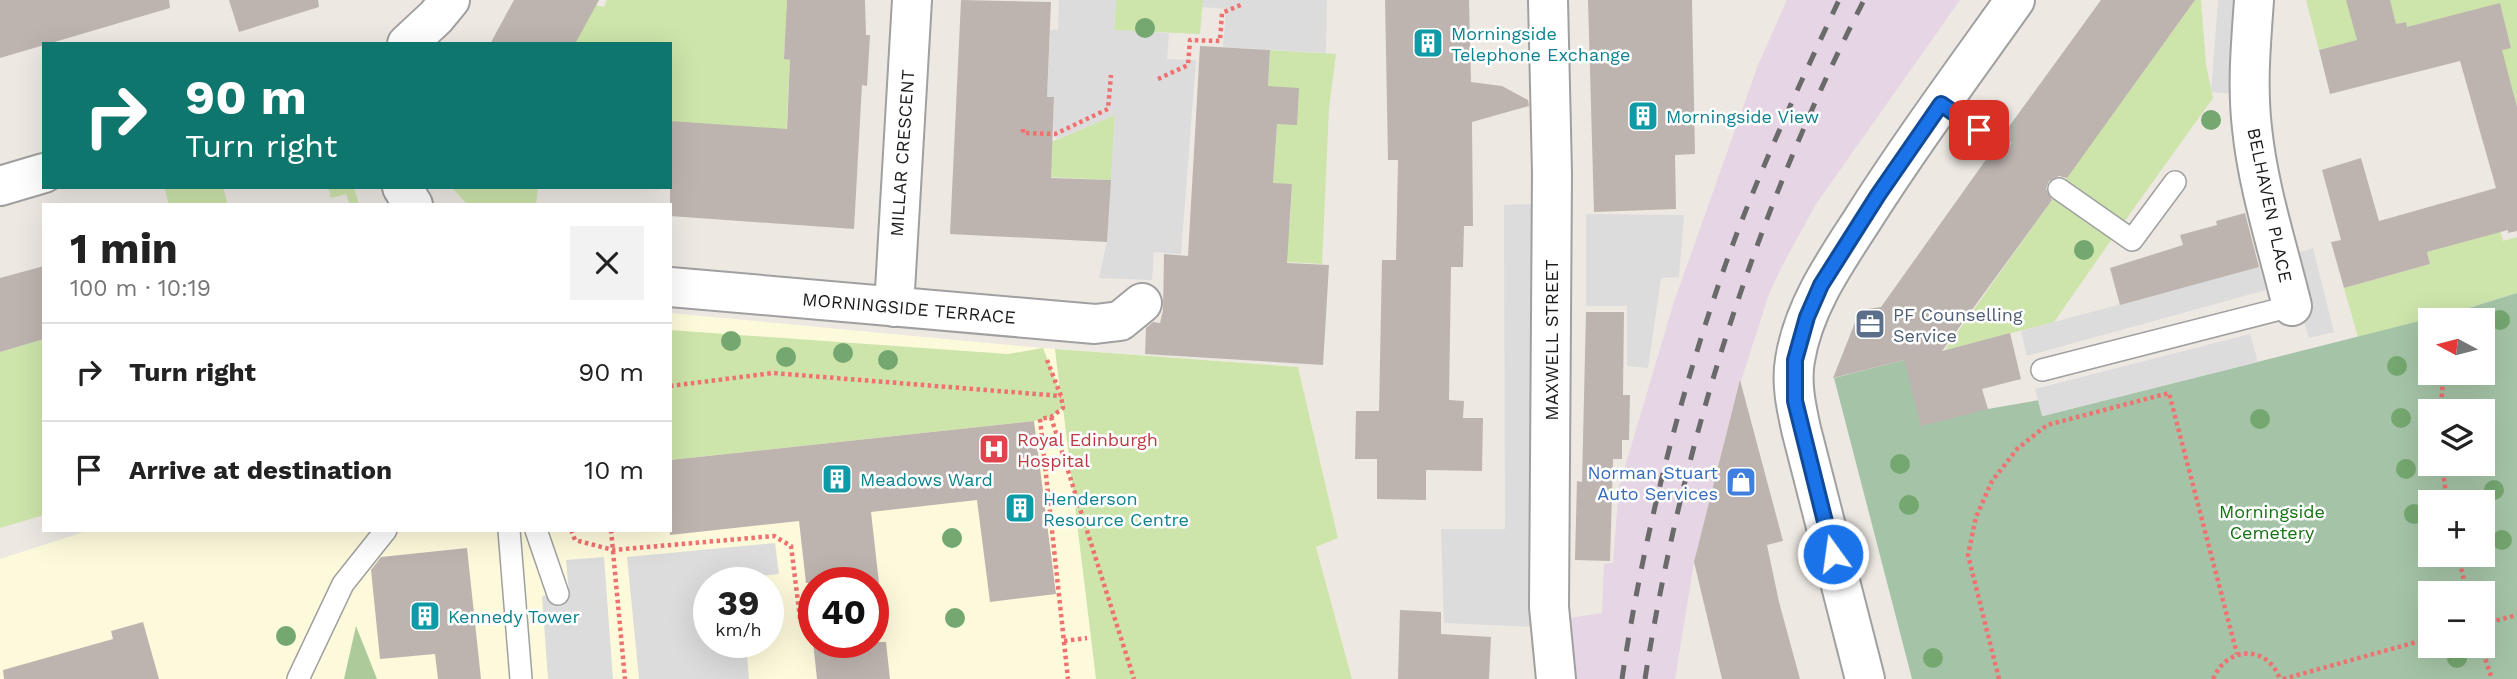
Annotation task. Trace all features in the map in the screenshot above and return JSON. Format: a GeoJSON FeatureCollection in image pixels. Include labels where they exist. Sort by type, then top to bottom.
{"type":"FeatureCollection","features":[{"type":"Feature","properties":{"kind":"street"},"geometry":{"type":"LineString","coordinates":[[409,42],[450,0]]}},
{"type":"Feature","properties":{"kind":"street","name":"MILLAR CRESCENT"},"geometry":{"type":"LineString","coordinates":[[894,307],[912,0]]}},
{"type":"Feature","properties":{"kind":"street","name":"MAXWELL STREET"},"geometry":{"type":"LineString","coordinates":[[1548,0],[1552,173],[1549,597],[1556,679]]}},
{"type":"Feature","properties":{"kind":"street"},"geometry":{"type":"LineString","coordinates":[[1865,679],[1801,429],[1795,401],[1795,360],[1807,317],[1821,285],[1878,195],[2015,0]]}},
{"type":"Feature","properties":{"kind":"street","name":"BELHAVEN PLACE"},"geometry":{"type":"LineString","coordinates":[[2253,10],[2249,93],[2252,129],[2257,164],[2292,306]]}},
{"type":"Feature","properties":{"kind":"street"},"geometry":{"type":"LineString","coordinates":[[0,186],[42,174]]}},
{"type":"Feature","properties":{"kind":"street","name":"MORNINGSIDE TERRACE"},"geometry":{"type":"LineString","coordinates":[[672,287],[1096,324],[1119,321],[1142,303]]}},
{"type":"Feature","properties":{"kind":"lane"},"geometry":{"type":"LineString","coordinates":[[1941,104],[1998,143]]}},
{"type":"Feature","properties":{"kind":"lane"},"geometry":{"type":"LineString","coordinates":[[2059,189],[2132,240],[2175,182]]}},
{"type":"Feature","properties":{"kind":"lane"},"geometry":{"type":"LineString","coordinates":[[2042,370],[2292,306]]}},
{"type":"Feature","properties":{"kind":"lane"},"geometry":{"type":"LineString","coordinates":[[298,679],[343,584],[384,532]]}},
{"type":"Feature","properties":{"kind":"lane"},"geometry":{"type":"LineString","coordinates":[[509,532],[521,679]]}},
{"type":"Feature","properties":{"kind":"lane"},"geometry":{"type":"LineString","coordinates":[[537,532],[558,594]]}},
{"type":"Feature","properties":{"kind":"path"},"geometry":{"type":"LineString","coordinates":[[1158,79],[1188,65],[1190,40],[1220,41],[1222,13],[1243,4]]}},
{"type":"Feature","properties":{"kind":"path"},"geometry":{"type":"LineString","coordinates":[[1023,129],[1023,133],[1055,134],[1108,109],[1111,75]]}},
{"type":"Feature","properties":{"kind":"path"},"geometry":{"type":"LineString","coordinates":[[672,386],[773,373],[1061,396],[1063,408],[1051,417],[1040,419],[1068,679]]}},
{"type":"Feature","properties":{"kind":"path"},"geometry":{"type":"LineString","coordinates":[[1999,679],[1968,555],[1976,517],[1992,481],[2017,449],[2047,425],[2169,393],[2237,654]]}},
{"type":"Feature","properties":{"kind":"path"},"geometry":{"type":"LineString","coordinates":[[1051,417],[1134,679]]}},
{"type":"Feature","properties":{"kind":"path"},"geometry":{"type":"LineString","coordinates":[[572,532],[575,540],[613,550],[774,536],[791,546],[798,602]]}},
{"type":"Feature","properties":{"kind":"path"},"geometry":{"type":"LineString","coordinates":[[611,532],[625,679]]}},
{"type":"Feature","properties":{"kind":"path"},"geometry":{"type":"LineString","coordinates":[[2495,621],[2517,615]]}},
{"type":"Feature","properties":{"kind":"path"},"geometry":{"type":"LineString","coordinates":[[1064,640],[1087,638]]}},
{"type":"Feature","properties":{"kind":"path"},"geometry":{"type":"LineString","coordinates":[[2213,679],[2225,661],[2237,654],[2261,656],[2271,663],[2281,679],[2418,642]]}},
{"type":"Feature","properties":{"kind":"path"},"geometry":{"type":"LineString","coordinates":[[2485,658],[2492,679]]}},
{"type":"Feature","properties":{"kind":"shaded area"},"geometry":{"type":"Polygon","coordinates":[[[1059,0],[1116,0],[1114,30],[1169,33],[1167,59],[1196,60],[1181,254],[1154,252],[1152,280],[1099,278],[1107,242],[1115,115],[1057,139],[1053,131],[1054,97],[1047,97],[1050,30],[1058,30],[1059,0]]]}},
{"type":"Feature","properties":{"kind":"shaded area"},"geometry":{"type":"Polygon","coordinates":[[[1203,0],[1327,0],[1326,53],[1223,47],[1226,9],[1202,7],[1203,0]]]}},
{"type":"Feature","properties":{"kind":"shaded area"},"geometry":{"type":"Polygon","coordinates":[[[1787,0],[1960,0],[1816,204],[1769,294],[1738,390],[1694,562],[1675,679],[1575,679],[1570,618],[1602,613],[1604,564],[1613,563],[1619,487],[1673,305],[1758,65],[1787,0]]]}},
{"type":"Feature","properties":{"kind":"shaded area"},"geometry":{"type":"Polygon","coordinates":[[[2218,0],[2242,0],[2235,94],[2211,92],[2218,0]]]}},
{"type":"Feature","properties":{"kind":"shaded area"},"geometry":{"type":"Polygon","coordinates":[[[1537,204],[1535,627],[1444,623],[1441,529],[1505,529],[1504,205],[1537,204]]]}},
{"type":"Feature","properties":{"kind":"shaded area"},"geometry":{"type":"Polygon","coordinates":[[[1586,214],[1684,215],[1679,277],[1661,278],[1648,368],[1627,366],[1627,306],[1586,306],[1586,214]]]}},
{"type":"Feature","properties":{"kind":"shaded area"},"geometry":{"type":"Polygon","coordinates":[[[2313,248],[2334,332],[2309,338],[2286,257],[2313,248]]]}},
{"type":"Feature","properties":{"kind":"shaded area"},"geometry":{"type":"Polygon","coordinates":[[[2259,267],[2266,290],[2027,356],[2021,331],[2259,267]]]}},
{"type":"Feature","properties":{"kind":"shaded area","name":"Royal Edinburgh Hospital"},"geometry":{"type":"Polygon","coordinates":[[[672,313],[1043,348],[1298,367],[1338,538],[1316,547],[1352,679],[0,679],[0,559],[84,532],[672,532],[672,313]]]}},
{"type":"Feature","properties":{"kind":"shaded area"},"geometry":{"type":"Polygon","coordinates":[[[2250,334],[2258,362],[2042,416],[2035,389],[2250,334]]]}},
{"type":"Feature","properties":{"kind":"shaded area"},"geometry":{"type":"Polygon","coordinates":[[[775,543],[778,567],[693,567],[693,658],[747,658],[749,679],[639,679],[627,557],[775,543]]]}},
{"type":"Feature","properties":{"kind":"shaded area"},"geometry":{"type":"Polygon","coordinates":[[[604,557],[613,679],[548,679],[542,596],[569,593],[566,560],[604,557]]]}},
{"type":"Feature","properties":{"kind":"green space"},"geometry":{"type":"Polygon","coordinates":[[[573,0],[604,7],[607,0],[787,0],[784,59],[790,60],[785,154],[672,122],[672,42],[575,42],[573,0]]]}},
{"type":"Feature","properties":{"kind":"green space"},"geometry":{"type":"Polygon","coordinates":[[[1116,0],[1203,0],[1200,34],[1114,30],[1116,0]]]}},
{"type":"Feature","properties":{"kind":"green space"},"geometry":{"type":"Polygon","coordinates":[[[2195,0],[2201,0],[2206,65],[2213,98],[2124,222],[2065,180],[2195,0]]]}},
{"type":"Feature","properties":{"kind":"green space"},"geometry":{"type":"Polygon","coordinates":[[[2306,0],[2346,0],[2367,38],[2319,50],[2306,0]]]}},
{"type":"Feature","properties":{"kind":"green space"},"geometry":{"type":"Polygon","coordinates":[[[2390,0],[2517,0],[2517,107],[2507,69],[2491,53],[2511,47],[2500,4],[2407,27],[2405,22],[2386,27],[2390,0]]]}},
{"type":"Feature","properties":{"kind":"green space"},"geometry":{"type":"Polygon","coordinates":[[[1270,50],[1336,54],[1329,108],[1322,264],[1260,260],[1290,224],[1292,185],[1273,183],[1277,124],[1268,86],[1270,50]]]}},
{"type":"Feature","properties":{"kind":"green space"},"geometry":{"type":"Polygon","coordinates":[[[1115,115],[1111,180],[1025,176],[1016,157],[1115,115]]]}},
{"type":"Feature","properties":{"kind":"green space"},"geometry":{"type":"Polygon","coordinates":[[[165,189],[224,189],[227,203],[168,203],[165,189]]]}},
{"type":"Feature","properties":{"kind":"green space"},"geometry":{"type":"Polygon","coordinates":[[[329,189],[355,189],[358,203],[349,203],[346,194],[331,198],[329,189]]]}},
{"type":"Feature","properties":{"kind":"green space"},"geometry":{"type":"Polygon","coordinates":[[[453,189],[538,189],[536,203],[466,203],[453,189]]]}},
{"type":"Feature","properties":{"kind":"green space"},"geometry":{"type":"Polygon","coordinates":[[[2054,197],[2112,239],[2054,322],[1945,350],[2054,197]]]}},
{"type":"Feature","properties":{"kind":"green space"},"geometry":{"type":"Polygon","coordinates":[[[2498,223],[2503,241],[2517,237],[2517,293],[2469,308],[2418,308],[2418,322],[2358,337],[2344,288],[2430,264],[2427,252],[2485,236],[2498,223]]]}},
{"type":"Feature","properties":{"kind":"green space","name":"Morningside Cemetery"},"geometry":{"type":"Polygon","coordinates":[[[2517,293],[2517,679],[1912,679],[1834,378],[1904,360],[1988,409],[2039,400],[2043,416],[2418,321],[2418,385],[2496,385],[2496,308],[2469,308],[2517,293]]]}},
{"type":"Feature","properties":{"kind":"green space"},"geometry":{"type":"Polygon","coordinates":[[[672,330],[1008,354],[1043,348],[1060,392],[1055,349],[1298,367],[1338,538],[1316,547],[1352,679],[1096,679],[1063,408],[1051,417],[672,460],[672,330]]]}},
{"type":"Feature","properties":{"kind":"green space"},"geometry":{"type":"Polygon","coordinates":[[[42,340],[42,516],[0,528],[0,352],[42,340]]]}},
{"type":"Feature","properties":{"kind":"green space"},"geometry":{"type":"Polygon","coordinates":[[[356,626],[377,679],[344,679],[356,626]]]}},
{"type":"Feature","properties":{"kind":"building"},"geometry":{"type":"Polygon","coordinates":[[[0,0],[169,0],[170,8],[54,42],[42,42],[42,46],[0,58],[0,0]]]}},
{"type":"Feature","properties":{"kind":"building"},"geometry":{"type":"Polygon","coordinates":[[[229,0],[318,0],[319,7],[239,32],[229,0]]]}},
{"type":"Feature","properties":{"kind":"building"},"geometry":{"type":"Polygon","coordinates":[[[514,0],[599,0],[576,42],[491,42],[514,0]]]}},
{"type":"Feature","properties":{"kind":"building"},"geometry":{"type":"Polygon","coordinates":[[[787,0],[865,0],[866,35],[870,35],[867,86],[862,85],[854,229],[672,216],[672,121],[787,129],[790,60],[784,59],[787,0]]]}},
{"type":"Feature","properties":{"kind":"building"},"geometry":{"type":"Polygon","coordinates":[[[961,0],[1051,2],[1047,97],[1054,97],[1051,178],[1111,180],[1107,242],[950,234],[961,0]]]}},
{"type":"Feature","properties":{"kind":"building"},"geometry":{"type":"Polygon","coordinates":[[[1385,0],[1469,0],[1471,82],[1502,86],[1528,100],[1529,106],[1472,122],[1473,226],[1464,226],[1463,267],[1451,267],[1449,400],[1464,401],[1463,418],[1483,418],[1482,471],[1426,470],[1426,500],[1377,499],[1377,459],[1355,459],[1356,411],[1379,411],[1382,260],[1396,260],[1398,160],[1388,160],[1385,0]]]}},
{"type":"Feature","properties":{"kind":"building","name":"Morningside View"},"geometry":{"type":"Polygon","coordinates":[[[1588,0],[1692,0],[1695,154],[1675,155],[1676,209],[1594,212],[1588,0]]]}},
{"type":"Feature","properties":{"kind":"building"},"geometry":{"type":"Polygon","coordinates":[[[2101,0],[2195,0],[2067,178],[2059,176],[2049,181],[2046,189],[2052,200],[1942,351],[2010,333],[2021,379],[1982,389],[1988,409],[1921,426],[1904,360],[1833,378],[1860,310],[1881,307],[1990,154],[1998,156],[2008,151],[2011,143],[2005,132],[2101,0]]]}},
{"type":"Feature","properties":{"kind":"building"},"geometry":{"type":"Polygon","coordinates":[[[2346,0],[2390,0],[2396,24],[2406,22],[2407,27],[2500,3],[2511,48],[2502,50],[2517,107],[2517,231],[2508,233],[2508,230],[2427,252],[2430,264],[2344,288],[2331,242],[2341,240],[2322,170],[2361,158],[2379,221],[2496,188],[2460,61],[2330,94],[2319,50],[2357,40],[2346,0]]]}},
{"type":"Feature","properties":{"kind":"building"},"geometry":{"type":"Polygon","coordinates":[[[1200,46],[1270,50],[1268,86],[1299,88],[1297,125],[1277,124],[1273,183],[1292,184],[1287,263],[1329,265],[1323,365],[1145,354],[1146,328],[1153,322],[1160,323],[1163,310],[1164,254],[1188,256],[1200,46]]]}},
{"type":"Feature","properties":{"kind":"building"},"geometry":{"type":"Polygon","coordinates":[[[2245,213],[2259,267],[2120,305],[2110,268],[2183,245],[2180,235],[2217,225],[2216,221],[2245,213]]]}},
{"type":"Feature","properties":{"kind":"building"},"geometry":{"type":"Polygon","coordinates":[[[42,267],[42,340],[0,352],[0,278],[42,267]]]}},
{"type":"Feature","properties":{"kind":"building"},"geometry":{"type":"Polygon","coordinates":[[[1586,312],[1624,312],[1623,395],[1630,395],[1629,440],[1622,440],[1622,459],[1613,459],[1610,561],[1575,560],[1577,481],[1582,482],[1586,312]]]}},
{"type":"Feature","properties":{"kind":"building"},"geometry":{"type":"Polygon","coordinates":[[[1740,380],[1783,541],[1767,545],[1800,679],[1722,679],[1694,562],[1740,380]]]}},
{"type":"Feature","properties":{"kind":"building","name":"Meadows Ward"},"geometry":{"type":"Polygon","coordinates":[[[1034,421],[1056,594],[990,602],[977,500],[871,512],[877,567],[804,567],[799,521],[670,535],[672,460],[1034,421]]]}},
{"type":"Feature","properties":{"kind":"building","name":"Kennedy Tower"},"geometry":{"type":"Polygon","coordinates":[[[467,548],[481,679],[438,679],[435,654],[380,659],[371,570],[381,557],[467,548]]]}},
{"type":"Feature","properties":{"kind":"building"},"geometry":{"type":"Polygon","coordinates":[[[1400,610],[1441,612],[1441,634],[1491,637],[1489,679],[1398,679],[1400,610]]]}},
{"type":"Feature","properties":{"kind":"building"},"geometry":{"type":"Polygon","coordinates":[[[143,622],[159,679],[4,679],[3,670],[113,639],[111,631],[143,622]]]}},
{"type":"Feature","properties":{"kind":"building"},"geometry":{"type":"Polygon","coordinates":[[[815,658],[888,658],[890,679],[817,679],[815,658]]]}},
{"type":"Feature","properties":{"kind":"railway"},"geometry":{"type":"LineString","coordinates":[[1622,679],[1664,468],[1709,314],[1738,229],[1765,163],[1839,0]]}},
{"type":"Feature","properties":{"kind":"railway"},"geometry":{"type":"LineString","coordinates":[[1645,679],[1680,504],[1728,331],[1789,162],[1864,0]]}},
{"type":"Feature","properties":{"kind":"place","name":"Morningside Telephone Exchange"},"geometry":{"type":"Point","coordinates":[1428,43]}},
{"type":"Feature","properties":{"kind":"place","name":"Morningside View"},"geometry":{"type":"Point","coordinates":[1643,116]}},
{"type":"Feature","properties":{"kind":"place","name":"PF Counselling Service"},"geometry":{"type":"Point","coordinates":[1870,324]}},
{"type":"Feature","properties":{"kind":"place","name":"Royal Edinburgh Hospital"},"geometry":{"type":"Point","coordinates":[994,449]}},
{"type":"Feature","properties":{"kind":"place","name":"Meadows Ward"},"geometry":{"type":"Point","coordinates":[837,479]}},
{"type":"Feature","properties":{"kind":"place","name":"Norman Stuart Auto Services"},"geometry":{"type":"Point","coordinates":[1741,482]}},
{"type":"Feature","properties":{"kind":"place","name":"Henderson Resource Centre"},"geometry":{"type":"Point","coordinates":[1020,508]}},
{"type":"Feature","properties":{"kind":"place","name":"Kennedy Tower"},"geometry":{"type":"Point","coordinates":[425,616]}},
{"type":"Feature","properties":{"kind":"route"},"geometry":{"type":"LineString","coordinates":[[1833,554],[1795,401],[1795,360],[1807,317],[1821,285],[1878,195],[1941,104],[1979,130]]}}]}
